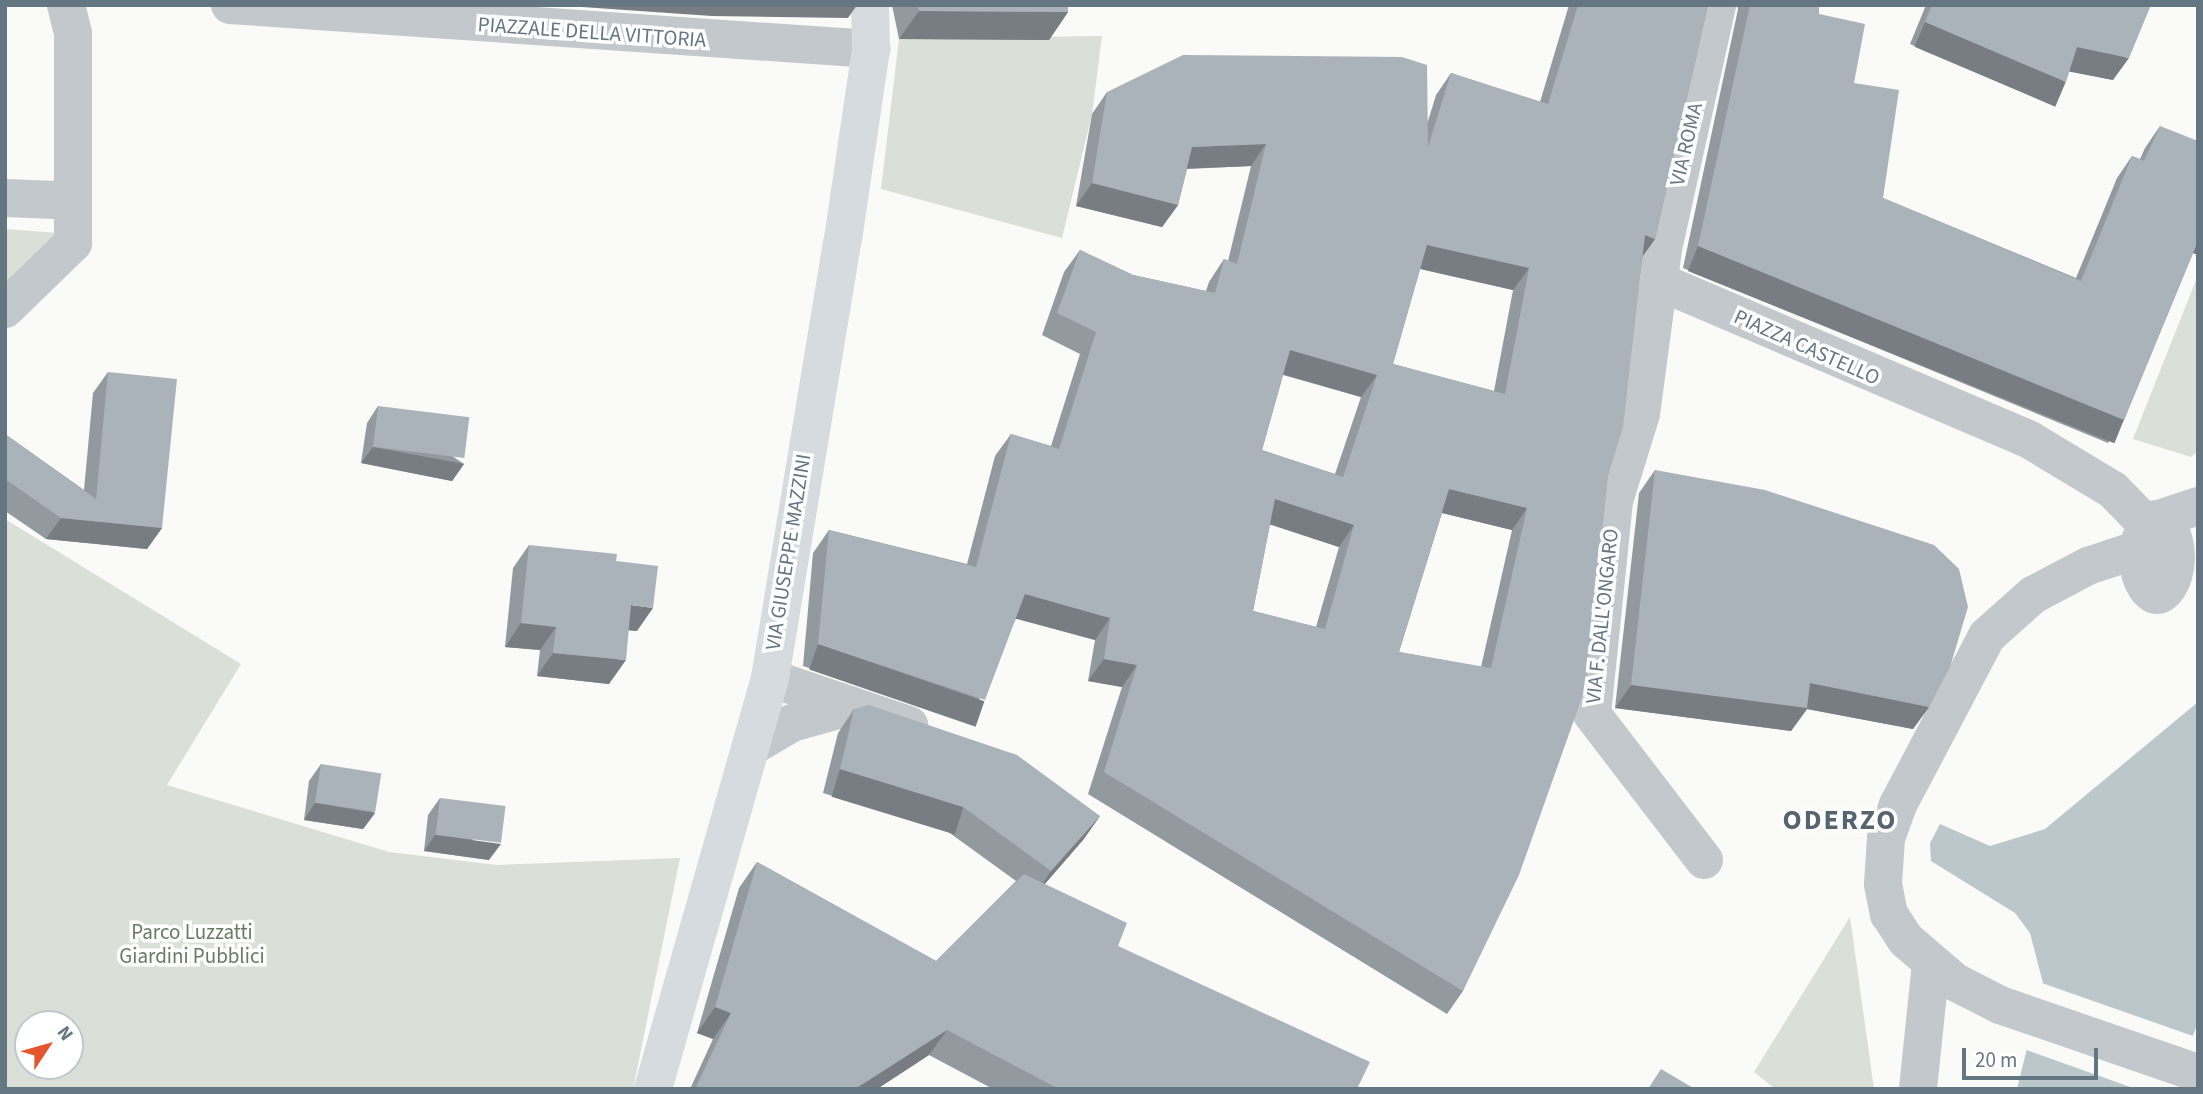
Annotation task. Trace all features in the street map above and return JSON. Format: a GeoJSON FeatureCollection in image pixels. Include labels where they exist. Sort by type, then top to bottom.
{"type":"FeatureCollection","features":[{"type":"Feature","properties":{"kind":"street"},"geometry":{"type":"LineString","coordinates":[[5,309],[67,254],[73,243],[73,33],[66,5]]}},
{"type":"Feature","properties":{"kind":"street","name":"VIA GIUSEPPE MAZZINI"},"geometry":{"type":"LineString","coordinates":[[653,1089],[770,678],[871,49],[870,5]]}},
{"type":"Feature","properties":{"kind":"street","name":"VIA ROMA"},"geometry":{"type":"LineString","coordinates":[[1660,282],[1717,5]]}},
{"type":"Feature","properties":{"kind":"street","name":"PIAZZALE DELLA VITTORIA"},"geometry":{"type":"LineString","coordinates":[[244,6],[871,49]]}},
{"type":"Feature","properties":{"kind":"street"},"geometry":{"type":"LineString","coordinates":[[5,198],[56,200],[72,192]]}},
{"type":"Feature","properties":{"kind":"street","name":"VIA F. DALL'ONGARO"},"geometry":{"type":"LineString","coordinates":[[1660,282],[1641,414],[1614,501],[1592,714],[1704,860]]}},
{"type":"Feature","properties":{"kind":"street","name":"PIAZZA CASTELLO"},"geometry":{"type":"LineString","coordinates":[[1660,282],[2030,440],[2113,490],[2163,536]]}},
{"type":"Feature","properties":{"kind":"street"},"geometry":{"type":"LineString","coordinates":[[2198,506],[2163,536],[2088,566],[2033,595],[1987,636],[1953,692],[1931,751],[1898,806],[1881,863],[1889,914],[1931,964],[1988,999],[2198,1073]]}},
{"type":"Feature","properties":{"kind":"street"},"geometry":{"type":"LineString","coordinates":[[770,678],[949,738]]}},
{"type":"Feature","properties":{"kind":"street"},"geometry":{"type":"LineString","coordinates":[[752,746],[792,723],[853,706]]}},
{"type":"Feature","properties":{"kind":"street"},"geometry":{"type":"LineString","coordinates":[[1918,1089],[1931,964]]}},
{"type":"Feature","properties":{"kind":"green space"},"geometry":{"type":"Polygon","coordinates":[[[1102,36],[1092,114],[1062,238],[881,189],[899,39],[1102,36]]]}},
{"type":"Feature","properties":{"kind":"green space"},"geometry":{"type":"Polygon","coordinates":[[[5,229],[59,233],[5,289],[5,229]]]}},
{"type":"Feature","properties":{"kind":"green space"},"geometry":{"type":"Polygon","coordinates":[[[2198,275],[2198,451],[2191,457],[2133,439],[2198,275]]]}},
{"type":"Feature","properties":{"kind":"green space","name":"Parco Luzzatti Giardini Pubblici"},"geometry":{"type":"Polygon","coordinates":[[[5,519],[241,664],[167,785],[389,852],[497,865],[680,858],[633,1089],[5,1089],[5,519]]]}},
{"type":"Feature","properties":{"kind":"green space"},"geometry":{"type":"Polygon","coordinates":[[[1850,917],[1874,1089],[1775,1089],[1754,1072],[1850,917]]]}},
{"type":"Feature","properties":{"kind":"shaded area"},"geometry":{"type":"Polygon","coordinates":[[[2198,702],[2198,1022],[2173,1089],[2017,1089],[2043,983],[2030,933],[2015,913],[1931,861],[1930,843],[1940,824],[1990,846],[2045,829],[2198,702]]]}},
{"type":"Feature","properties":{"kind":"pier"},"geometry":{"type":"Polygon","coordinates":[[[2039,982],[2193,1036],[2177,1089],[2136,1089],[2021,1048],[2039,982]]]}},
{"type":"Feature","properties":{"kind":"building"},"geometry":{"type":"Polygon","coordinates":[[[918,5],[1068,5],[1068,12],[919,11],[918,5]]]}},
{"type":"Feature","properties":{"kind":"building"},"geometry":{"type":"Polygon","coordinates":[[[1578,5],[1708,5],[1655,239],[1645,235],[1623,427],[1608,476],[1586,686],[1519,875],[1463,991],[1104,772],[1137,665],[1104,659],[1110,618],[1025,594],[985,700],[818,644],[829,530],[976,567],[1011,434],[1059,449],[1096,332],[1057,313],[1080,250],[1133,275],[1215,293],[1224,259],[1237,264],[1266,144],[1192,147],[1178,205],[1092,183],[1107,92],[1183,55],[1402,57],[1427,65],[1428,147],[1451,73],[1548,104],[1578,5]],[[1427,245],[1393,364],[1505,394],[1529,268],[1427,245]],[[1290,350],[1262,450],[1343,477],[1377,375],[1290,350]],[[1449,489],[1399,652],[1491,668],[1527,508],[1449,489]],[[1275,499],[1253,611],[1325,629],[1354,525],[1275,499]]]}},
{"type":"Feature","properties":{"kind":"building"},"geometry":{"type":"Polygon","coordinates":[[[1750,5],[1819,5],[1819,14],[1865,24],[1854,83],[1899,90],[1883,198],[2081,281],[2132,156],[2144,161],[2160,126],[2198,141],[2198,241],[2124,420],[1698,246],[1750,5]]]}},
{"type":"Feature","properties":{"kind":"building"},"geometry":{"type":"Polygon","coordinates":[[[1932,5],[2151,5],[2129,58],[2077,47],[2066,82],[1925,22],[1932,5]]]}},
{"type":"Feature","properties":{"kind":"building"},"geometry":{"type":"Polygon","coordinates":[[[108,372],[177,379],[162,528],[61,518],[5,479],[5,434],[96,499],[108,372]]]}},
{"type":"Feature","properties":{"kind":"building"},"geometry":{"type":"Polygon","coordinates":[[[378,406],[469,417],[464,458],[373,447],[378,406]]]}},
{"type":"Feature","properties":{"kind":"building"},"geometry":{"type":"Polygon","coordinates":[[[1655,470],[1765,490],[1934,545],[1959,569],[1968,607],[1950,667],[1929,707],[1810,683],[1807,708],[1631,685],[1655,470]]]}},
{"type":"Feature","properties":{"kind":"building"},"geometry":{"type":"Polygon","coordinates":[[[529,545],[617,554],[616,561],[658,566],[653,608],[631,605],[626,660],[553,653],[556,627],[521,623],[529,545]]]}},
{"type":"Feature","properties":{"kind":"building"},"geometry":{"type":"Polygon","coordinates":[[[869,705],[1017,755],[1100,816],[1051,871],[963,807],[840,769],[854,709],[869,705]]]}},
{"type":"Feature","properties":{"kind":"building"},"geometry":{"type":"Polygon","coordinates":[[[321,764],[381,774],[375,812],[315,803],[321,764]]]}},
{"type":"Feature","properties":{"kind":"building"},"geometry":{"type":"Polygon","coordinates":[[[440,798],[506,806],[501,843],[435,835],[440,798]]]}},
{"type":"Feature","properties":{"kind":"building"},"geometry":{"type":"Polygon","coordinates":[[[757,862],[936,961],[1024,874],[1127,923],[1118,946],[1370,1062],[1357,1089],[1059,1089],[947,1030],[855,1089],[695,1089],[731,1013],[715,1007],[757,862]]]}},
{"type":"Feature","properties":{"kind":"building"},"geometry":{"type":"Polygon","coordinates":[[[1661,1069],[1695,1089],[1648,1089],[1661,1069]]]}},
{"type":"Feature","properties":{"kind":"district","name":"ODERZO"},"geometry":{"type":"Point","coordinates":[1840,820]}}]}
